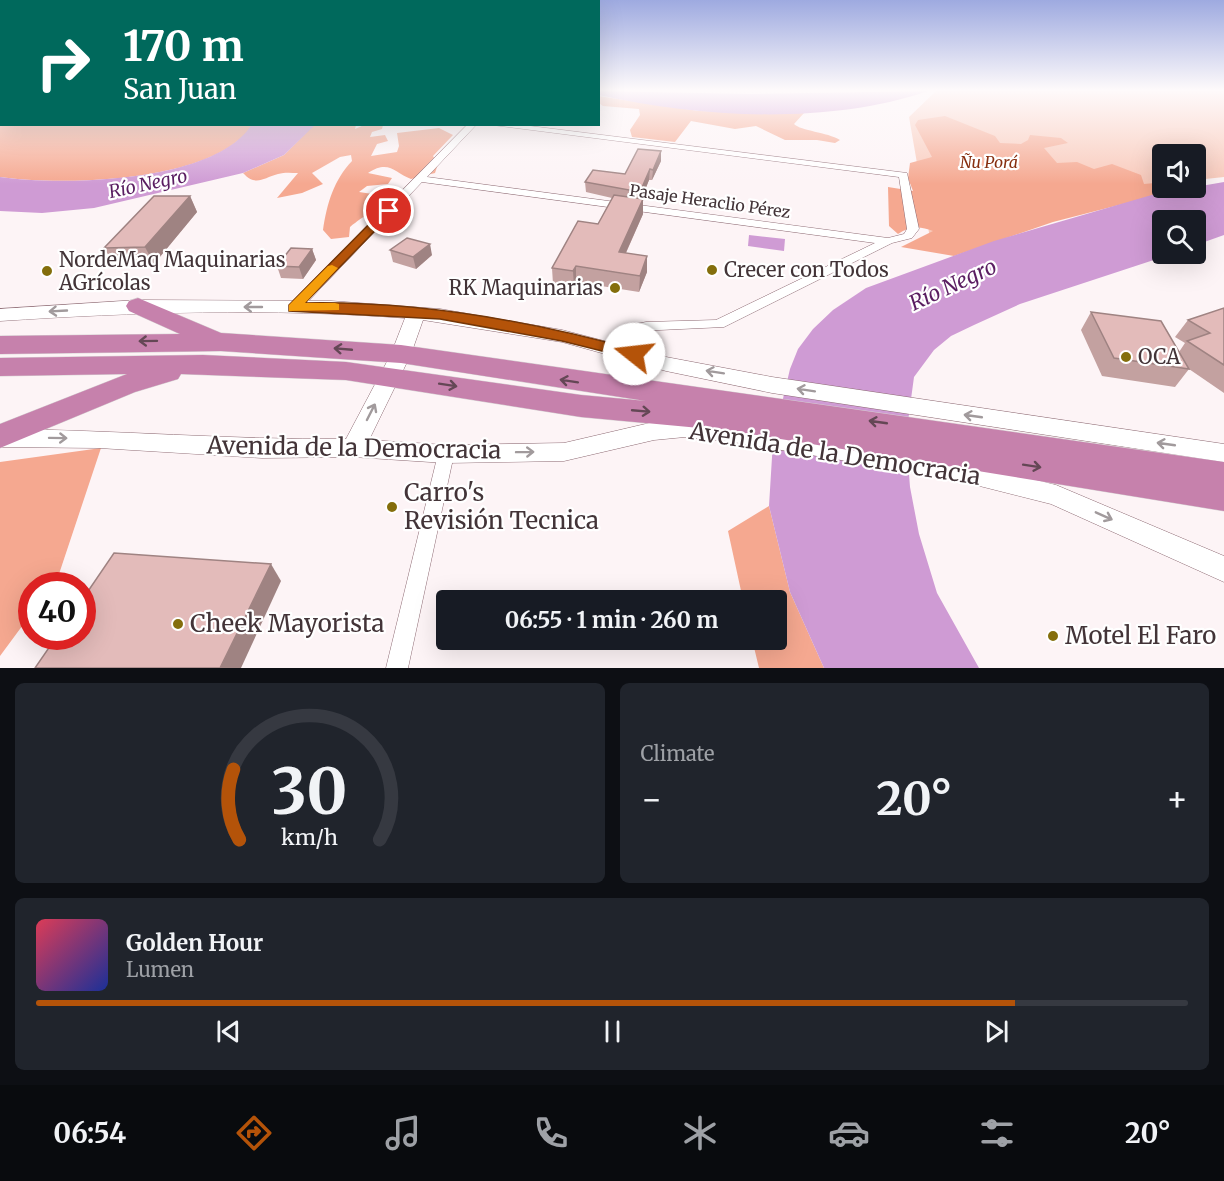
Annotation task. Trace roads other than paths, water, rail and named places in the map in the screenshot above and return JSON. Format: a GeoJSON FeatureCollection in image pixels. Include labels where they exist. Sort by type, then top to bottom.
{"type":"FeatureCollection","features":[{"type":"Feature","properties":{"kind":"highway"},"geometry":{"type":"LineString","coordinates":[[138,306],[221,342]]}},
{"type":"Feature","properties":{"kind":"highway","name":"Avenida de la Democracia"},"geometry":{"type":"LineString","coordinates":[[0,345],[221,342],[396,365],[581,406],[730,418],[936,440],[1224,475]]}},
{"type":"Feature","properties":{"kind":"highway"},"geometry":{"type":"LineString","coordinates":[[0,437],[125,386],[203,364]]}},
{"type":"Feature","properties":{"kind":"highway","name":"Avenida de la Democracia"},"geometry":{"type":"LineString","coordinates":[[0,366],[203,364],[346,371],[396,365]]}},
{"type":"Feature","properties":{"kind":"highway","name":"Avenida de la Democracia"},"geometry":{"type":"LineString","coordinates":[[936,440],[1224,497]]}},
{"type":"Feature","properties":{"kind":"street"},"geometry":{"type":"LineString","coordinates":[[294,308],[471,126]]}},
{"type":"Feature","properties":{"kind":"street"},"geometry":{"type":"LineString","coordinates":[[505,126],[904,175],[913,229],[908,236],[888,241],[719,324],[699,328],[642,325],[630,329],[618,349]]}},
{"type":"Feature","properties":{"kind":"street","name":"Pasaje Heraclio Pérez"},"geometry":{"type":"LineString","coordinates":[[420,178],[888,241]]}},
{"type":"Feature","properties":{"kind":"street","name":"Avenida de la Democracia"},"geometry":{"type":"LineString","coordinates":[[0,315],[138,306],[331,307],[440,315],[562,336],[618,349],[666,364],[727,374],[772,385],[936,440],[1224,569]]}},
{"type":"Feature","properties":{"kind":"street"},"geometry":{"type":"LineString","coordinates":[[353,448],[396,365],[416,314]]}},
{"type":"Feature","properties":{"kind":"street","name":"Avenida de la Democracia"},"geometry":{"type":"LineString","coordinates":[[0,437],[99,439],[262,448],[353,448],[446,454],[564,452],[654,431],[685,428],[730,418]]}},
{"type":"Feature","properties":{"kind":"street","name":"Avenida de la Democracia"},"geometry":{"type":"LineString","coordinates":[[936,440],[1224,453]]}},
{"type":"Feature","properties":{"kind":"street"},"geometry":{"type":"LineString","coordinates":[[397,668],[446,454]]}},
{"type":"Feature","properties":{"kind":"water","name":"Río Negro"},"geometry":{"type":"Polygon","coordinates":[[[250,126],[314,126],[284,155],[243,173],[94,208],[42,213],[0,211],[0,177],[60,181],[135,176],[173,169],[206,158],[233,144],[250,126]]]}},
{"type":"Feature","properties":{"kind":"water","name":"Río Negro"},"geometry":{"type":"Polygon","coordinates":[[[1224,182],[1224,235],[1206,241],[1206,210],[1152,210],[1152,261],[1020,304],[951,336],[934,350],[914,377],[906,436],[910,487],[919,534],[937,593],[979,668],[824,668],[790,592],[769,506],[773,441],[790,369],[798,349],[813,329],[833,310],[866,288],[994,241],[1152,195],[1152,198],[1206,198],[1206,185],[1224,182]]]}},
{"type":"Feature","properties":{"kind":"water"},"geometry":{"type":"Polygon","coordinates":[[[749,235],[785,239],[784,251],[748,246],[749,235]]]}},
{"type":"Feature","properties":{"kind":"place","name":"Crecer con Todos"},"geometry":{"type":"Point","coordinates":[712,270]}},
{"type":"Feature","properties":{"kind":"place","name":"NordeMaq Maquinarias AGrícolas"},"geometry":{"type":"Point","coordinates":[47,271]}},
{"type":"Feature","properties":{"kind":"place","name":"RK Maquinarias"},"geometry":{"type":"Point","coordinates":[615,288]}},
{"type":"Feature","properties":{"kind":"place","name":"OCA"},"geometry":{"type":"Point","coordinates":[1126,357]}},
{"type":"Feature","properties":{"kind":"place","name":"Carro's Revisión Tecnica"},"geometry":{"type":"Point","coordinates":[392,507]}},
{"type":"Feature","properties":{"kind":"place","name":"Cheek Mayorista"},"geometry":{"type":"Point","coordinates":[178,624]}},
{"type":"Feature","properties":{"kind":"place","name":"Motel El Faro"},"geometry":{"type":"Point","coordinates":[1053,636]}},
{"type":"Feature","properties":{"kind":"park label","name":"Ñu Porá"},"geometry":{"type":"Point","coordinates":[989,162]}}]}
